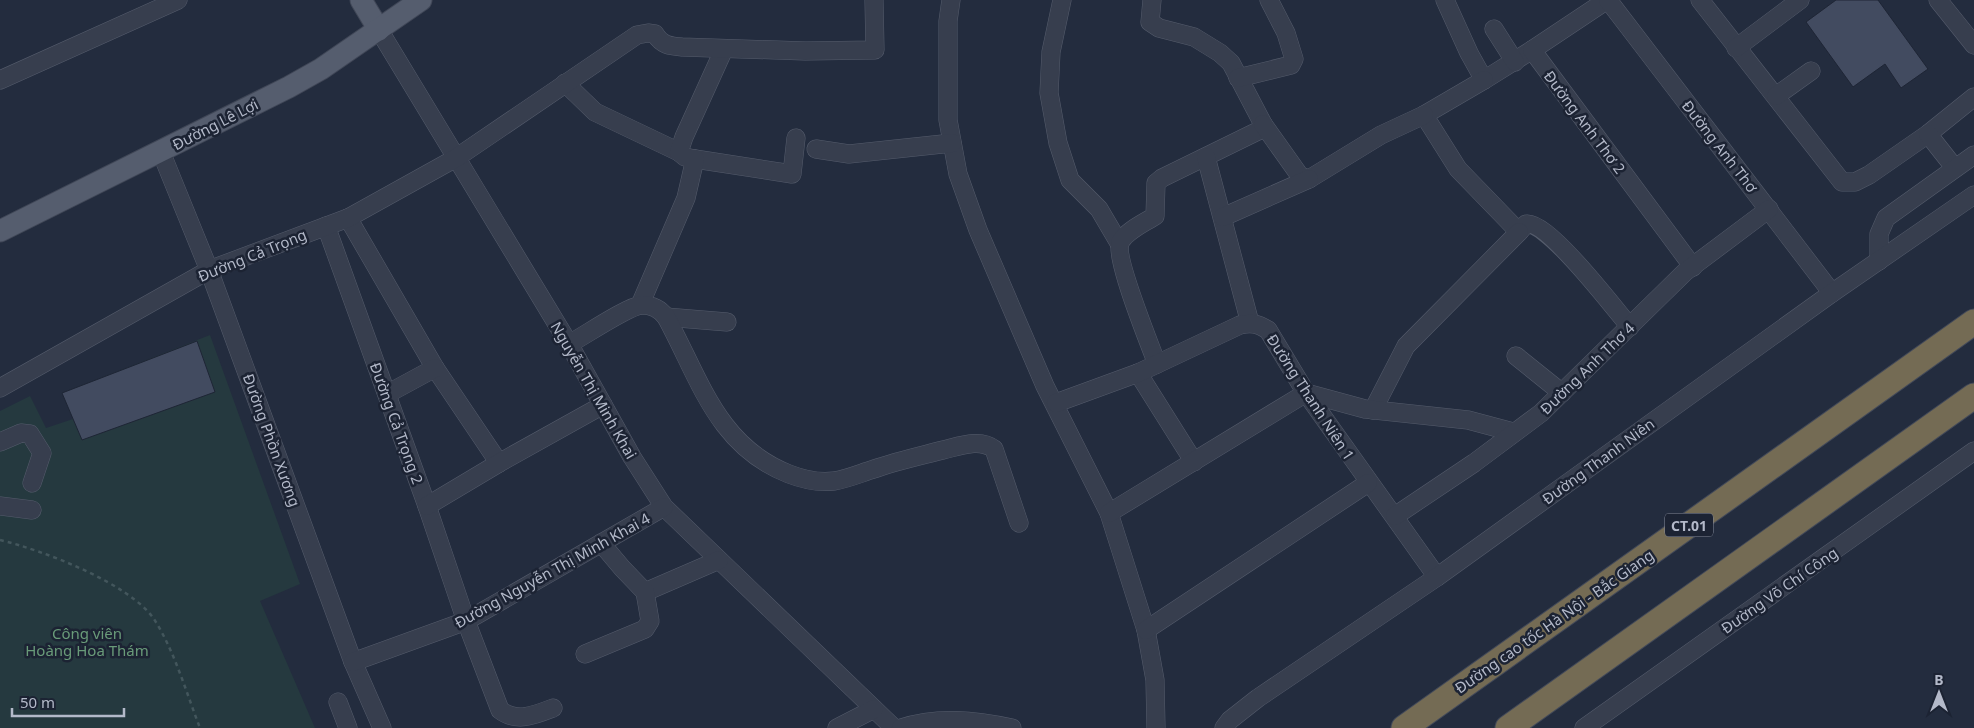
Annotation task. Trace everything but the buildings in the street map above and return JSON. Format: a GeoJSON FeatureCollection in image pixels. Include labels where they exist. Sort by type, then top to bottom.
{"type":"FeatureCollection","features":[{"type":"Feature","properties":{"kind":"highway","name":"Đường cao tốc Hà Nội - Bắc Giang"},"geometry":{"type":"LineString","coordinates":[[1404,728],[1974,322]]}},
{"type":"Feature","properties":{"kind":"highway"},"geometry":{"type":"LineString","coordinates":[[1508,728],[1974,396]]}},
{"type":"Feature","properties":{"kind":"main road","name":"Nguyễn Thị Minh Khai"},"geometry":{"type":"LineString","coordinates":[[361,0],[379,30]]}},
{"type":"Feature","properties":{"kind":"main road","name":"Đường Lê Lợi"},"geometry":{"type":"LineString","coordinates":[[0,231],[161,152],[321,69],[421,0]]}},
{"type":"Feature","properties":{"kind":"street"},"geometry":{"type":"LineString","coordinates":[[0,80],[178,0]]}},
{"type":"Feature","properties":{"kind":"street"},"geometry":{"type":"LineString","coordinates":[[640,305],[686,198],[687,155],[724,49],[805,52],[875,50],[874,0]]}},
{"type":"Feature","properties":{"kind":"street"},"geometry":{"type":"LineString","coordinates":[[951,0],[948,21],[948,120],[958,174],[978,230],[1045,386],[1056,403],[1109,513],[1146,630],[1154,680],[1156,728]]}},
{"type":"Feature","properties":{"kind":"street"},"geometry":{"type":"LineString","coordinates":[[1062,0],[1051,52],[1049,93],[1058,143],[1070,180],[1098,209],[1119,243],[1119,254],[1129,288],[1157,364]]}},
{"type":"Feature","properties":{"kind":"street"},"geometry":{"type":"LineString","coordinates":[[1152,0],[1150,22],[1159,28],[1194,37],[1210,44],[1231,63],[1263,124],[1300,176],[1309,179]]}},
{"type":"Feature","properties":{"kind":"street"},"geometry":{"type":"LineString","coordinates":[[1238,78],[1291,65],[1294,59],[1286,33],[1270,0]]}},
{"type":"Feature","properties":{"kind":"street"},"geometry":{"type":"LineString","coordinates":[[1445,0],[1469,53],[1484,80]]}},
{"type":"Feature","properties":{"kind":"street"},"geometry":{"type":"LineString","coordinates":[[1223,217],[1309,179],[1381,135],[1424,115],[1515,62],[1607,0]]}},
{"type":"Feature","properties":{"kind":"street","name":"Đường Anh Thơ"},"geometry":{"type":"LineString","coordinates":[[1607,0],[1832,293]]}},
{"type":"Feature","properties":{"kind":"street"},"geometry":{"type":"LineString","coordinates":[[1700,0],[1842,182],[1855,182],[1928,134],[1974,97]]}},
{"type":"Feature","properties":{"kind":"street"},"geometry":{"type":"LineString","coordinates":[[1736,48],[1800,0]]}},
{"type":"Feature","properties":{"kind":"street"},"geometry":{"type":"LineString","coordinates":[[1938,0],[1974,45]]}},
{"type":"Feature","properties":{"kind":"street"},"geometry":{"type":"LineString","coordinates":[[1494,29],[1515,62]]}},
{"type":"Feature","properties":{"kind":"street","name":"Nguyễn Thị Minh Khai"},"geometry":{"type":"LineString","coordinates":[[379,30],[569,344],[632,458],[664,507],[894,728]]}},
{"type":"Feature","properties":{"kind":"street","name":"Đường Cả Trọng"},"geometry":{"type":"LineString","coordinates":[[0,388],[209,270],[348,218],[456,158],[624,42],[648,32],[655,34],[660,42],[669,46],[724,49]]}},
{"type":"Feature","properties":{"kind":"street","name":"Đường Anh Thơ 2"},"geometry":{"type":"LineString","coordinates":[[1532,50],[1693,267]]}},
{"type":"Feature","properties":{"kind":"street"},"geometry":{"type":"LineString","coordinates":[[1776,96],[1811,71]]}},
{"type":"Feature","properties":{"kind":"street"},"geometry":{"type":"LineString","coordinates":[[565,83],[595,112],[687,155],[792,174],[796,138]]}},
{"type":"Feature","properties":{"kind":"street"},"geometry":{"type":"LineString","coordinates":[[1424,115],[1458,169],[1519,232]]}},
{"type":"Feature","properties":{"kind":"street"},"geometry":{"type":"LineString","coordinates":[[1119,243],[1126,235],[1155,216],[1156,184],[1162,178],[1258,131],[1263,124]]}},
{"type":"Feature","properties":{"kind":"street"},"geometry":{"type":"LineString","coordinates":[[1928,134],[1954,167]]}},
{"type":"Feature","properties":{"kind":"street"},"geometry":{"type":"LineString","coordinates":[[816,149],[849,154],[952,143]]}},
{"type":"Feature","properties":{"kind":"street","name":"Đường Phồn Xương"},"geometry":{"type":"LineString","coordinates":[[161,152],[209,270],[353,662],[382,728]]}},
{"type":"Feature","properties":{"kind":"street"},"geometry":{"type":"LineString","coordinates":[[1880,261],[1879,234],[1886,218],[1954,167],[1974,155]]}},
{"type":"Feature","properties":{"kind":"street"},"geometry":{"type":"LineString","coordinates":[[1206,157],[1250,323]]}},
{"type":"Feature","properties":{"kind":"street","name":"Đường Thanh Niên"},"geometry":{"type":"LineString","coordinates":[[1224,728],[1230,720],[1258,698],[1437,577],[1832,293],[1974,195]]}},
{"type":"Feature","properties":{"kind":"street","name":"Đường Anh Thơ 4"},"geometry":{"type":"LineString","coordinates":[[1395,516],[1474,464],[1513,432],[1541,413],[1693,267],[1769,209]]}},
{"type":"Feature","properties":{"kind":"street"},"geometry":{"type":"LineString","coordinates":[[348,218],[435,368],[499,463]]}},
{"type":"Feature","properties":{"kind":"street"},"geometry":{"type":"LineString","coordinates":[[1373,410],[1406,346],[1526,224],[1537,227],[1582,267],[1630,327]]}},
{"type":"Feature","properties":{"kind":"street","name":"Đường Cả Trọng 2"},"geometry":{"type":"LineString","coordinates":[[326,226],[427,506],[466,621],[500,710],[507,715],[519,718],[532,716],[553,708]]}},
{"type":"Feature","properties":{"kind":"street"},"geometry":{"type":"LineString","coordinates":[[569,344],[640,305],[651,306],[660,310],[666,317],[704,393],[738,442],[752,455],[802,479],[833,481],[909,458],[970,444],[987,444],[994,449],[1019,523]]}},
{"type":"Feature","properties":{"kind":"street"},"geometry":{"type":"LineString","coordinates":[[666,317],[727,322]]}},
{"type":"Feature","properties":{"kind":"street","name":"Đường Thanh Niên 1"},"geometry":{"type":"LineString","coordinates":[[1056,403],[1138,372],[1250,323],[1259,324],[1268,330],[1306,394],[1437,577]]}},
{"type":"Feature","properties":{"kind":"street"},"geometry":{"type":"LineString","coordinates":[[1516,356],[1562,394]]}},
{"type":"Feature","properties":{"kind":"street"},"geometry":{"type":"LineString","coordinates":[[387,394],[435,368]]}},
{"type":"Feature","properties":{"kind":"street"},"geometry":{"type":"LineString","coordinates":[[1138,372],[1194,462]]}},
{"type":"Feature","properties":{"kind":"street"},"geometry":{"type":"LineString","coordinates":[[1109,513],[1306,394],[1373,410],[1468,420],[1513,432]]}},
{"type":"Feature","properties":{"kind":"street"},"geometry":{"type":"LineString","coordinates":[[427,506],[603,405]]}},
{"type":"Feature","properties":{"kind":"street"},"geometry":{"type":"LineString","coordinates":[[0,442],[26,433],[35,442],[42,453],[32,483]]}},
{"type":"Feature","properties":{"kind":"street","name":"Đường Võ Chí Công"},"geometry":{"type":"LineString","coordinates":[[1584,728],[1974,451]]}},
{"type":"Feature","properties":{"kind":"street"},"geometry":{"type":"LineString","coordinates":[[1146,630],[1368,483]]}},
{"type":"Feature","properties":{"kind":"street"},"geometry":{"type":"LineString","coordinates":[[0,506],[32,510]]}},
{"type":"Feature","properties":{"kind":"street","name":"Đường Nguyễn Thị Minh Khai 4"},"geometry":{"type":"LineString","coordinates":[[353,662],[466,621],[664,507]]}},
{"type":"Feature","properties":{"kind":"street"},"geometry":{"type":"LineString","coordinates":[[585,654],[645,629],[650,621],[645,592],[601,543]]}},
{"type":"Feature","properties":{"kind":"street"},"geometry":{"type":"LineString","coordinates":[[645,592],[719,560]]}},
{"type":"Feature","properties":{"kind":"street"},"geometry":{"type":"LineString","coordinates":[[338,702],[348,728]]}},
{"type":"Feature","properties":{"kind":"street"},"geometry":{"type":"LineString","coordinates":[[837,728],[874,709]]}},
{"type":"Feature","properties":{"kind":"street"},"geometry":{"type":"LineString","coordinates":[[901,728],[918,722],[950,720],[978,720],[1012,728]]}},
{"type":"Feature","properties":{"kind":"path"},"geometry":{"type":"LineString","coordinates":[[0,540],[21,545],[78,565],[129,597],[152,617],[167,642],[200,728]]}},
{"type":"Feature","properties":{"kind":"green space","name":"Công viên Hoàng Hoa Thám"},"geometry":{"type":"Polygon","coordinates":[[[210,335],[300,584],[260,601],[315,728],[0,728],[0,411],[30,396],[46,428],[73,419],[62,393],[210,335]]]}}]}
